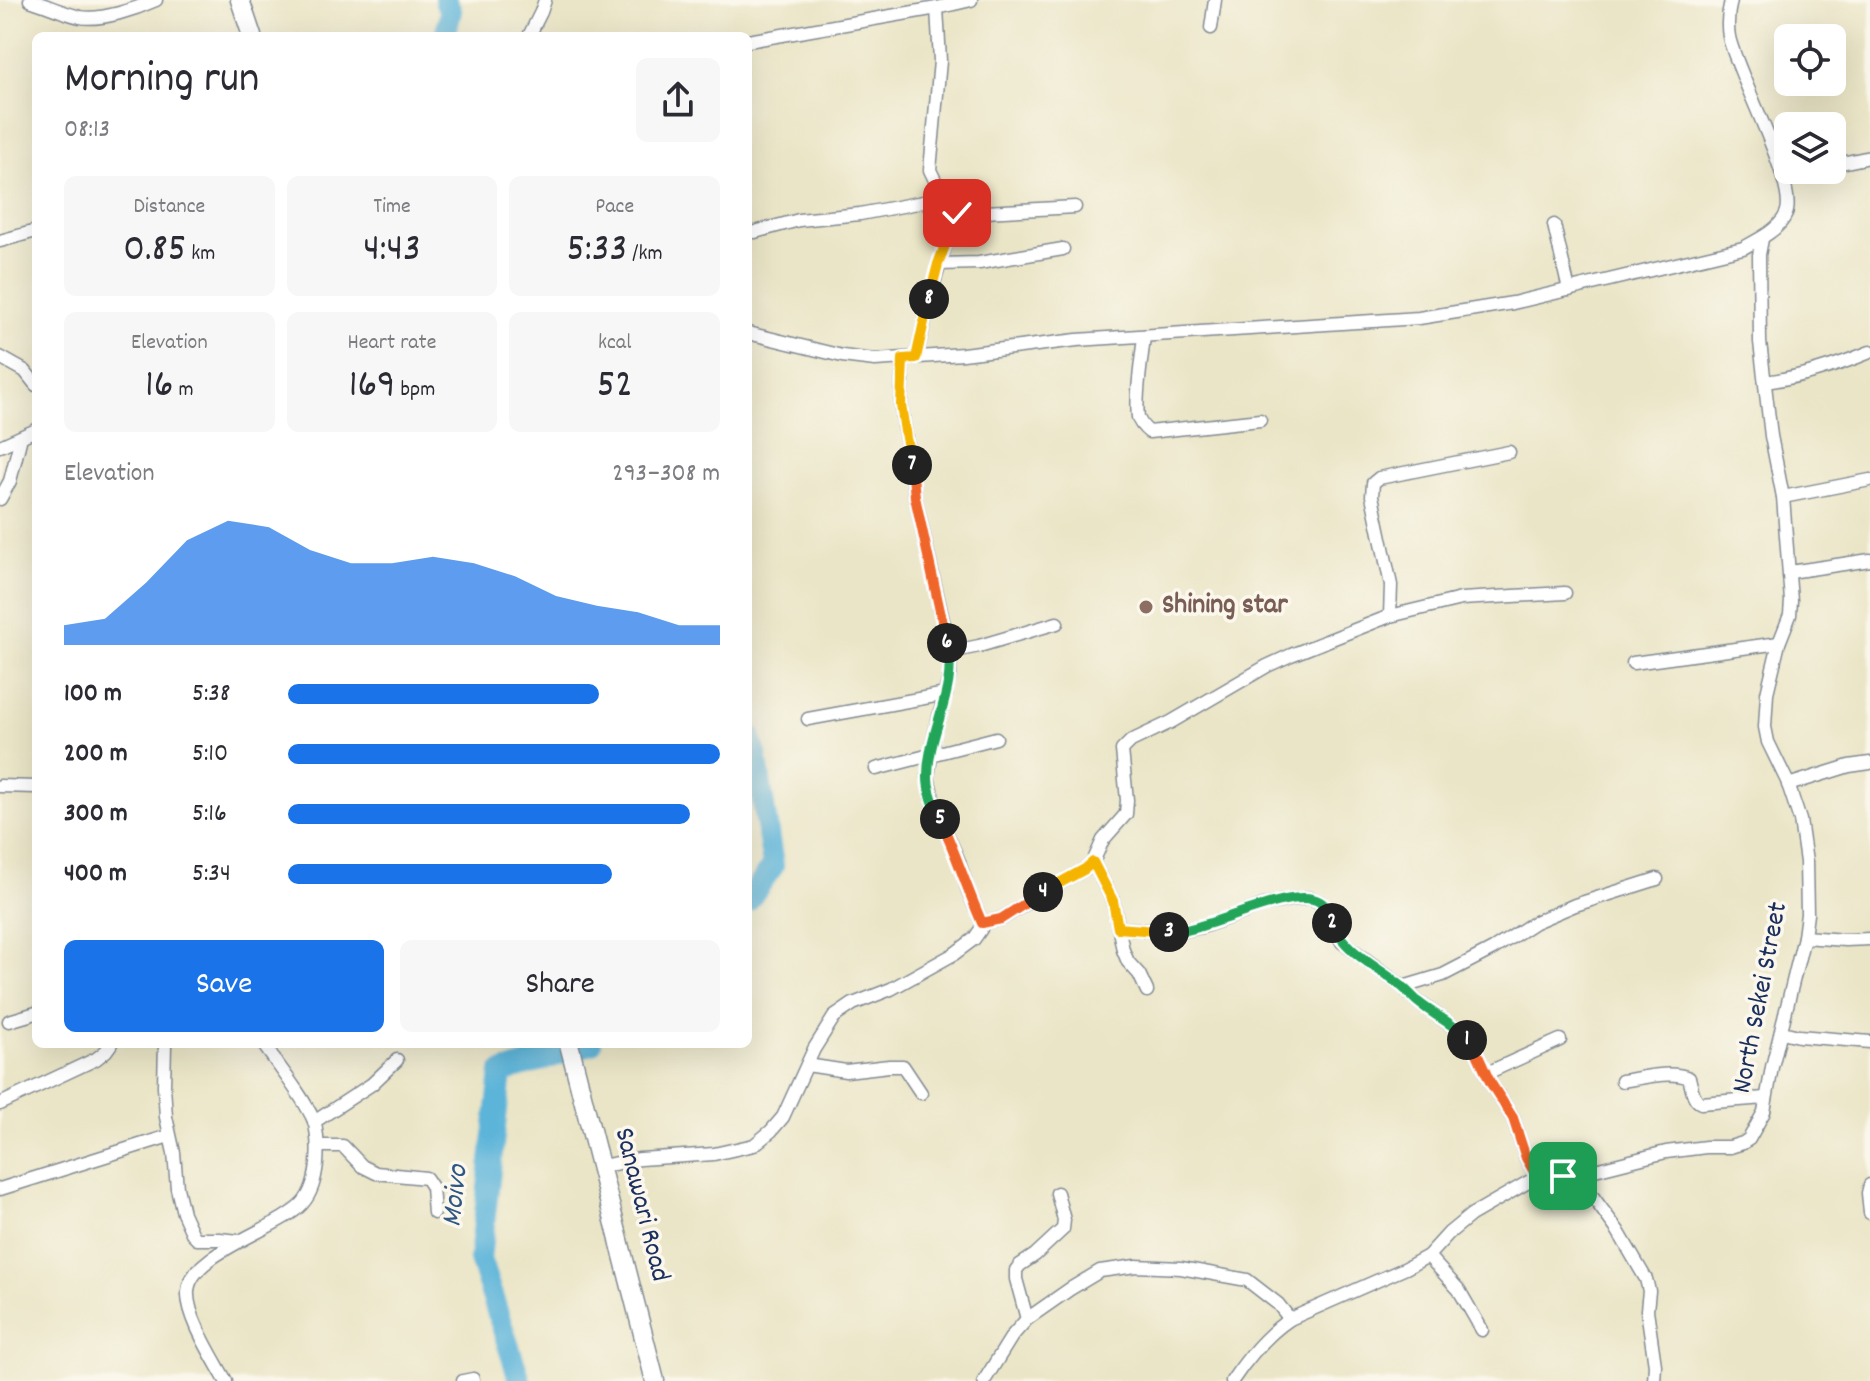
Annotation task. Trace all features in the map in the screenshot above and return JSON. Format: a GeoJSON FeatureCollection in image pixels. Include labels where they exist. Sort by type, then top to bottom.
{"type":"FeatureCollection","features":[{"type":"Feature","properties":{"kind":"street"},"geometry":{"type":"LineString","coordinates":[[30,0],[78,16],[95,18],[156,0]]}},
{"type":"Feature","properties":{"kind":"street"},"geometry":{"type":"LineString","coordinates":[[240,0],[251,32]]}},
{"type":"Feature","properties":{"kind":"street"},"geometry":{"type":"LineString","coordinates":[[531,32],[545,0]]}},
{"type":"Feature","properties":{"kind":"street"},"geometry":{"type":"LineString","coordinates":[[752,40],[971,0]]}},
{"type":"Feature","properties":{"kind":"street"},"geometry":{"type":"LineString","coordinates":[[1211,28],[1215,0]]}},
{"type":"Feature","properties":{"kind":"street"},"geometry":{"type":"LineString","coordinates":[[1731,0],[1729,36],[1774,154]]}},
{"type":"Feature","properties":{"kind":"street"},"geometry":{"type":"LineString","coordinates":[[602,1166],[640,1159],[714,1154],[754,1145],[783,1117],[823,1032],[834,1017],[853,1004],[891,989],[954,954],[974,939],[981,929],[982,923],[930,793],[928,777],[931,755],[950,674],[950,652],[915,497],[901,405],[910,359],[946,243],[950,211],[930,170],[940,61],[937,8]]}},
{"type":"Feature","properties":{"kind":"street"},"geometry":{"type":"LineString","coordinates":[[1846,162],[1870,157]]}},
{"type":"Feature","properties":{"kind":"street"},"geometry":{"type":"LineString","coordinates":[[752,334],[842,356],[875,360],[910,359],[1077,340],[1419,318],[1486,309],[1743,248],[1762,239],[1787,213],[1785,184]]}},
{"type":"Feature","properties":{"kind":"street"},"geometry":{"type":"LineString","coordinates":[[755,232],[799,220],[860,214],[944,198]]}},
{"type":"Feature","properties":{"kind":"street"},"geometry":{"type":"LineString","coordinates":[[950,211],[966,213],[1075,207]]}},
{"type":"Feature","properties":{"kind":"street"},"geometry":{"type":"LineString","coordinates":[[1554,225],[1569,290]]}},
{"type":"Feature","properties":{"kind":"street"},"geometry":{"type":"LineString","coordinates":[[0,241],[32,232]]}},
{"type":"Feature","properties":{"kind":"street","name":"North Sekei Street"},"geometry":{"type":"LineString","coordinates":[[1232,1381],[1259,1345],[1290,1319],[1428,1256],[1471,1215],[1537,1177],[1579,1174],[1666,1152],[1730,1147],[1749,1139],[1764,1112],[1807,914],[1806,862],[1800,820],[1768,742],[1765,727],[1767,693],[1779,643],[1790,615],[1791,601],[1783,497],[1771,436],[1760,342],[1759,255],[1762,239]]}},
{"type":"Feature","properties":{"kind":"street"},"geometry":{"type":"LineString","coordinates":[[938,264],[979,263],[1063,249]]}},
{"type":"Feature","properties":{"kind":"street"},"geometry":{"type":"LineString","coordinates":[[1144,336],[1138,418],[1149,432],[1260,420]]}},
{"type":"Feature","properties":{"kind":"street"},"geometry":{"type":"LineString","coordinates":[[1765,382],[1828,368],[1870,352]]}},
{"type":"Feature","properties":{"kind":"street"},"geometry":{"type":"LineString","coordinates":[[0,357],[25,371],[32,380]]}},
{"type":"Feature","properties":{"kind":"street"},"geometry":{"type":"LineString","coordinates":[[0,446],[32,432]]}},
{"type":"Feature","properties":{"kind":"street"},"geometry":{"type":"LineString","coordinates":[[0,499],[10,481],[21,437]]}},
{"type":"Feature","properties":{"kind":"street"},"geometry":{"type":"LineString","coordinates":[[1390,616],[1391,585],[1373,505],[1373,483],[1379,478],[1509,452]]}},
{"type":"Feature","properties":{"kind":"street"},"geometry":{"type":"LineString","coordinates":[[1783,497],[1870,480]]}},
{"type":"Feature","properties":{"kind":"street"},"geometry":{"type":"LineString","coordinates":[[1790,572],[1870,560]]}},
{"type":"Feature","properties":{"kind":"street"},"geometry":{"type":"LineString","coordinates":[[982,923],[1001,919],[1093,862],[1103,840],[1126,814],[1122,750],[1126,745],[1267,666],[1390,616],[1461,599],[1565,593]]}},
{"type":"Feature","properties":{"kind":"street"},"geometry":{"type":"LineString","coordinates":[[950,652],[1057,623]]}},
{"type":"Feature","properties":{"kind":"street"},"geometry":{"type":"LineString","coordinates":[[1633,663],[1779,643]]}},
{"type":"Feature","properties":{"kind":"street"},"geometry":{"type":"LineString","coordinates":[[808,719],[946,694]]}},
{"type":"Feature","properties":{"kind":"street"},"geometry":{"type":"LineString","coordinates":[[876,769],[996,738]]}},
{"type":"Feature","properties":{"kind":"street"},"geometry":{"type":"LineString","coordinates":[[1788,785],[1849,766],[1870,763]]}},
{"type":"Feature","properties":{"kind":"street"},"geometry":{"type":"LineString","coordinates":[[0,786],[32,787]]}},
{"type":"Feature","properties":{"kind":"street"},"geometry":{"type":"LineString","coordinates":[[1093,862],[1113,901],[1128,962],[1139,974],[1147,991]]}},
{"type":"Feature","properties":{"kind":"street"},"geometry":{"type":"LineString","coordinates":[[1403,987],[1443,975],[1493,949],[1535,922],[1575,905],[1657,879]]}},
{"type":"Feature","properties":{"kind":"street"},"geometry":{"type":"LineString","coordinates":[[1118,928],[1177,932],[1202,927],[1264,905],[1310,898],[1320,902],[1329,911],[1342,942],[1461,1032],[1475,1049],[1490,1082],[1513,1118],[1526,1158],[1537,1177]]}},
{"type":"Feature","properties":{"kind":"street"},"geometry":{"type":"LineString","coordinates":[[1804,937],[1870,939]]}},
{"type":"Feature","properties":{"kind":"street"},"geometry":{"type":"LineString","coordinates":[[9,1021],[32,1014]]}},
{"type":"Feature","properties":{"kind":"street"},"geometry":{"type":"LineString","coordinates":[[1782,1032],[1870,1042]]}},
{"type":"Feature","properties":{"kind":"street"},"geometry":{"type":"LineString","coordinates":[[1487,1073],[1560,1040]]}},
{"type":"Feature","properties":{"kind":"street"},"geometry":{"type":"LineString","coordinates":[[0,1104],[96,1059],[108,1048]]}},
{"type":"Feature","properties":{"kind":"street"},"geometry":{"type":"LineString","coordinates":[[165,1048],[164,1100],[183,1213],[197,1239],[239,1241]]}},
{"type":"Feature","properties":{"kind":"street"},"geometry":{"type":"LineString","coordinates":[[226,1381],[200,1334],[191,1310],[187,1291],[191,1279],[200,1266],[291,1214],[304,1202],[314,1185],[318,1146],[314,1122],[266,1048]]}},
{"type":"Feature","properties":{"kind":"street","name":"Sanawari Road"},"geometry":{"type":"LineString","coordinates":[[570,1048],[655,1381]]}},
{"type":"Feature","properties":{"kind":"street"},"geometry":{"type":"LineString","coordinates":[[314,1122],[372,1084],[397,1060]]}},
{"type":"Feature","properties":{"kind":"street"},"geometry":{"type":"LineString","coordinates":[[807,1065],[846,1071],[903,1066],[921,1093]]}},
{"type":"Feature","properties":{"kind":"street"},"geometry":{"type":"LineString","coordinates":[[1622,1081],[1662,1076],[1687,1077],[1694,1096],[1701,1103],[1765,1098]]}},
{"type":"Feature","properties":{"kind":"street"},"geometry":{"type":"LineString","coordinates":[[0,1189],[169,1136]]}},
{"type":"Feature","properties":{"kind":"street"},"geometry":{"type":"LineString","coordinates":[[318,1146],[343,1146],[362,1166],[376,1173],[426,1178],[432,1187],[434,1213]]}},
{"type":"Feature","properties":{"kind":"street"},"geometry":{"type":"LineString","coordinates":[[1579,1174],[1646,1279],[1654,1381]]}},
{"type":"Feature","properties":{"kind":"street"},"geometry":{"type":"LineString","coordinates":[[1870,1185],[1870,1213]]}},
{"type":"Feature","properties":{"kind":"street"},"geometry":{"type":"LineString","coordinates":[[1027,1319],[1016,1270],[1063,1229],[1064,1220],[1057,1193]]}},
{"type":"Feature","properties":{"kind":"street"},"geometry":{"type":"LineString","coordinates":[[1428,1256],[1459,1290],[1482,1330]]}},
{"type":"Feature","properties":{"kind":"street"},"geometry":{"type":"LineString","coordinates":[[984,1381],[1012,1336],[1027,1319],[1100,1271],[1136,1266],[1181,1268],[1247,1280],[1278,1304],[1290,1319]]}},
{"type":"Feature","properties":{"kind":"waterway"},"geometry":{"type":"LineString","coordinates":[[445,0],[451,11],[446,32]]}},
{"type":"Feature","properties":{"kind":"waterway","name":"Moivo"},"geometry":{"type":"LineString","coordinates":[[752,743],[773,866],[752,895]]}},
{"type":"Feature","properties":{"kind":"waterway","name":"Moivo"},"geometry":{"type":"LineString","coordinates":[[520,1381],[480,1259],[501,1073],[561,1054]]}},
{"type":"Feature","properties":{"kind":"place","name":"Shining star"},"geometry":{"type":"Point","coordinates":[1146,607]}},
{"type":"Feature","properties":{"kind":"route"},"geometry":{"type":"LineString","coordinates":[[957,213],[950,211],[946,243],[938,264],[916,358],[903,359],[901,405],[915,497],[950,652],[950,674],[933,741],[928,777],[930,793],[982,923],[1001,919],[1093,862],[1113,901],[1118,928],[1177,932],[1202,927],[1264,905],[1310,898],[1320,902],[1329,911],[1342,942],[1461,1032],[1475,1049],[1490,1082],[1513,1118],[1526,1158],[1537,1177],[1563,1176]]}}]}
